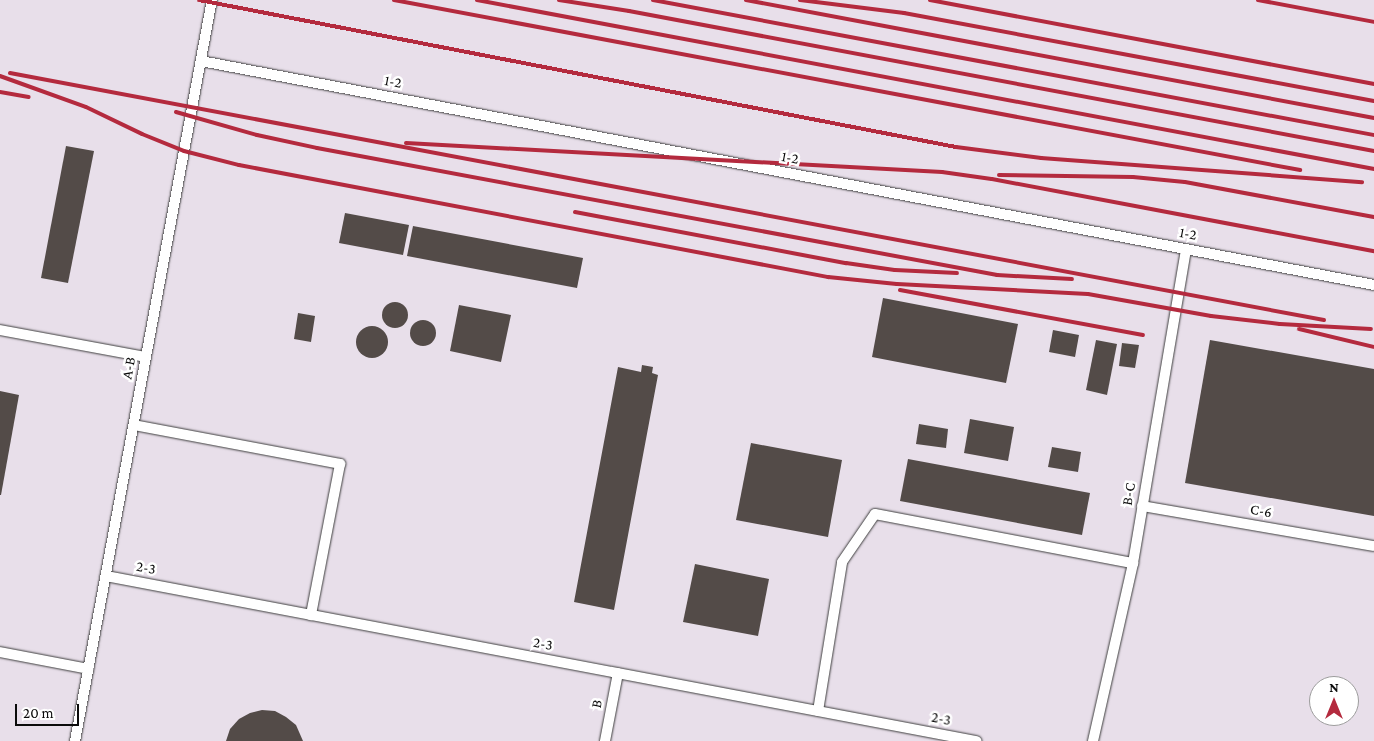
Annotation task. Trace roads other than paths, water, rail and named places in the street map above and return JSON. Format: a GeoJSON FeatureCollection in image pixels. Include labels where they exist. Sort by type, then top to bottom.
{"type":"FeatureCollection","features":[{"type":"Feature","properties":{"kind":"lane","name":"A-B"},"geometry":{"type":"LineString","coordinates":[[75,741],[212,0]]}},
{"type":"Feature","properties":{"kind":"lane","name":"1-2"},"geometry":{"type":"LineString","coordinates":[[201,60],[1374,285]]}},
{"type":"Feature","properties":{"kind":"lane","name":"B-C"},"geometry":{"type":"LineString","coordinates":[[1093,741],[1133,563],[1186,249]]}},
{"type":"Feature","properties":{"kind":"lane"},"geometry":{"type":"LineString","coordinates":[[0,330],[146,357]]}},
{"type":"Feature","properties":{"kind":"lane"},"geometry":{"type":"LineString","coordinates":[[134,425],[340,464],[311,615]]}},
{"type":"Feature","properties":{"kind":"lane","name":"C-6"},"geometry":{"type":"LineString","coordinates":[[1142,506],[1374,546]]}},
{"type":"Feature","properties":{"kind":"lane"},"geometry":{"type":"LineString","coordinates":[[818,711],[842,562],[875,514],[1133,563]]}},
{"type":"Feature","properties":{"kind":"lane","name":"2-3"},"geometry":{"type":"LineString","coordinates":[[106,576],[976,741]]}},
{"type":"Feature","properties":{"kind":"lane"},"geometry":{"type":"LineString","coordinates":[[0,652],[88,669]]}},
{"type":"Feature","properties":{"kind":"lane","name":"B"},"geometry":{"type":"LineString","coordinates":[[606,741],[618,673]]}},
{"type":"Feature","properties":{"kind":"railway"},"geometry":{"type":"LineString","coordinates":[[199,0],[956,147],[1041,158],[1362,182]]}},
{"type":"Feature","properties":{"kind":"railway"},"geometry":{"type":"LineString","coordinates":[[394,0],[1300,170]]}},
{"type":"Feature","properties":{"kind":"railway"},"geometry":{"type":"LineString","coordinates":[[477,0],[1374,169]]}},
{"type":"Feature","properties":{"kind":"railway"},"geometry":{"type":"LineString","coordinates":[[559,0],[629,11],[1374,151]]}},
{"type":"Feature","properties":{"kind":"railway"},"geometry":{"type":"LineString","coordinates":[[653,0],[1374,135]]}},
{"type":"Feature","properties":{"kind":"railway"},"geometry":{"type":"LineString","coordinates":[[746,0],[1374,118]]}},
{"type":"Feature","properties":{"kind":"railway"},"geometry":{"type":"LineString","coordinates":[[800,0],[904,13],[1374,101]]}},
{"type":"Feature","properties":{"kind":"railway"},"geometry":{"type":"LineString","coordinates":[[930,0],[1374,84]]}},
{"type":"Feature","properties":{"kind":"railway"},"geometry":{"type":"LineString","coordinates":[[1258,0],[1374,22]]}},
{"type":"Feature","properties":{"kind":"railway"},"geometry":{"type":"LineString","coordinates":[[10,73],[1324,320]]}},
{"type":"Feature","properties":{"kind":"railway"},"geometry":{"type":"LineString","coordinates":[[0,76],[86,107],[142,134],[184,151],[239,165],[828,277],[897,284],[1088,294],[1211,316],[1280,324],[1371,329]]}},
{"type":"Feature","properties":{"kind":"railway"},"geometry":{"type":"LineString","coordinates":[[0,92],[29,97]]}},
{"type":"Feature","properties":{"kind":"railway"},"geometry":{"type":"LineString","coordinates":[[176,112],[257,135],[317,148],[997,275],[1072,279]]}},
{"type":"Feature","properties":{"kind":"railway"},"geometry":{"type":"LineString","coordinates":[[406,143],[942,172],[992,179],[1374,251]]}},
{"type":"Feature","properties":{"kind":"railway"},"geometry":{"type":"LineString","coordinates":[[999,175],[1133,177],[1185,182],[1374,217]]}},
{"type":"Feature","properties":{"kind":"railway"},"geometry":{"type":"LineString","coordinates":[[575,212],[846,263],[895,270],[957,273]]}},
{"type":"Feature","properties":{"kind":"railway"},"geometry":{"type":"LineString","coordinates":[[900,290],[1143,335]]}},
{"type":"Feature","properties":{"kind":"railway"},"geometry":{"type":"LineString","coordinates":[[1299,329],[1374,347]]}}]}
